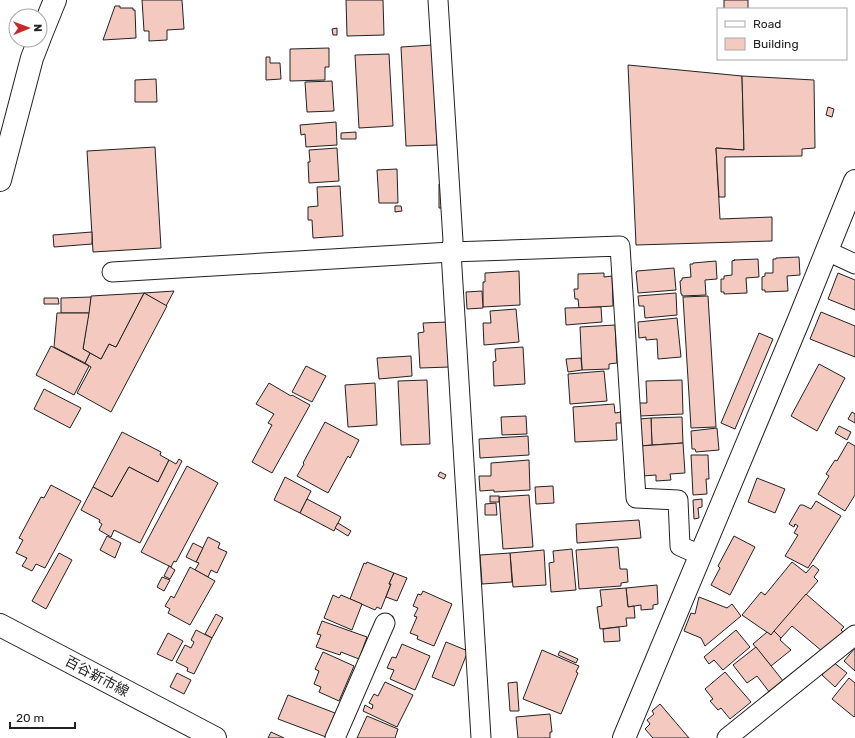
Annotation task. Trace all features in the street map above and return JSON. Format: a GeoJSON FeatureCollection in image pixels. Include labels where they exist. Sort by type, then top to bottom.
{"type":"FeatureCollection","features":[{"type":"Feature","properties":{"kind":"main road"},"geometry":{"type":"LineString","coordinates":[[48,17],[55,0]]}},
{"type":"Feature","properties":{"kind":"main road"},"geometry":{"type":"LineString","coordinates":[[0,180],[36,48]]}},
{"type":"Feature","properties":{"kind":"main road"},"geometry":{"type":"LineString","coordinates":[[624,738],[855,181]]}},
{"type":"Feature","properties":{"kind":"main road","name":"百谷新市線"},"geometry":{"type":"LineString","coordinates":[[0,625],[215,738]]}},
{"type":"Feature","properties":{"kind":"street"},"geometry":{"type":"LineString","coordinates":[[438,0],[453,241],[451,252],[481,738]]}},
{"type":"Feature","properties":{"kind":"street"},"geometry":{"type":"LineString","coordinates":[[112,272],[451,252],[620,246],[636,498],[678,500],[680,546],[700,555]]}},
{"type":"Feature","properties":{"kind":"street"},"geometry":{"type":"LineString","coordinates":[[827,251],[855,264]]}},
{"type":"Feature","properties":{"kind":"street"},"geometry":{"type":"LineString","coordinates":[[335,738],[385,623]]}},
{"type":"Feature","properties":{"kind":"street"},"geometry":{"type":"LineString","coordinates":[[728,737],[855,635]]}},
{"type":"Feature","properties":{"kind":"building"},"geometry":{"type":"Polygon","coordinates":[[[142,0],[182,0],[184,29],[167,30],[167,40],[149,41],[149,31],[144,31],[142,0]]]}},
{"type":"Feature","properties":{"kind":"building"},"geometry":{"type":"Polygon","coordinates":[[[346,0],[383,0],[384,35],[347,36],[346,0]]]}},
{"type":"Feature","properties":{"kind":"building"},"geometry":{"type":"Polygon","coordinates":[[[724,0],[748,0],[748,8],[724,8],[724,0]]]}},
{"type":"Feature","properties":{"kind":"building"},"geometry":{"type":"Polygon","coordinates":[[[115,6],[120,6],[120,8],[133,8],[133,10],[135,10],[136,38],[103,40],[115,6]]]}},
{"type":"Feature","properties":{"kind":"building"},"geometry":{"type":"Polygon","coordinates":[[[337,28],[337,35],[333,35],[332,29],[337,28]]]}},
{"type":"Feature","properties":{"kind":"building"},"geometry":{"type":"Polygon","coordinates":[[[432,45],[437,145],[406,146],[401,47],[432,45]]]}},
{"type":"Feature","properties":{"kind":"building"},"geometry":{"type":"Polygon","coordinates":[[[329,48],[329,67],[325,67],[325,80],[290,81],[290,49],[329,48]]]}},
{"type":"Feature","properties":{"kind":"building"},"geometry":{"type":"Polygon","coordinates":[[[389,54],[393,126],[359,128],[355,55],[389,54]]]}},
{"type":"Feature","properties":{"kind":"building"},"geometry":{"type":"Polygon","coordinates":[[[266,57],[270,57],[270,63],[280,63],[281,79],[266,80],[266,57]]]}},
{"type":"Feature","properties":{"kind":"building"},"geometry":{"type":"Polygon","coordinates":[[[628,65],[742,76],[744,150],[716,148],[720,219],[772,217],[772,241],[636,245],[628,65]]]}},
{"type":"Feature","properties":{"kind":"building"},"geometry":{"type":"Polygon","coordinates":[[[742,76],[814,80],[815,148],[802,149],[802,156],[725,157],[725,197],[719,197],[716,148],[744,150],[742,76]]]}},
{"type":"Feature","properties":{"kind":"building"},"geometry":{"type":"Polygon","coordinates":[[[156,79],[157,102],[135,102],[135,80],[156,79]]]}},
{"type":"Feature","properties":{"kind":"building"},"geometry":{"type":"Polygon","coordinates":[[[332,81],[334,111],[307,112],[305,82],[332,81]]]}},
{"type":"Feature","properties":{"kind":"building"},"geometry":{"type":"Polygon","coordinates":[[[828,107],[834,109],[832,117],[826,115],[828,107]]]}},
{"type":"Feature","properties":{"kind":"building"},"geometry":{"type":"Polygon","coordinates":[[[336,122],[337,145],[306,147],[305,134],[301,135],[300,125],[336,122]]]}},
{"type":"Feature","properties":{"kind":"building"},"geometry":{"type":"Polygon","coordinates":[[[356,132],[356,139],[341,139],[341,133],[356,132]]]}},
{"type":"Feature","properties":{"kind":"building"},"geometry":{"type":"Polygon","coordinates":[[[155,147],[161,248],[93,252],[87,151],[155,147]]]}},
{"type":"Feature","properties":{"kind":"building"},"geometry":{"type":"Polygon","coordinates":[[[337,148],[339,181],[309,183],[309,150],[337,148]]]}},
{"type":"Feature","properties":{"kind":"building"},"geometry":{"type":"Polygon","coordinates":[[[397,169],[398,203],[379,203],[377,170],[397,169]]]}},
{"type":"Feature","properties":{"kind":"building"},"geometry":{"type":"Polygon","coordinates":[[[445,183],[446,208],[439,208],[439,184],[445,183]]]}},
{"type":"Feature","properties":{"kind":"building"},"geometry":{"type":"Polygon","coordinates":[[[340,186],[343,236],[313,238],[312,220],[308,220],[308,207],[318,206],[317,187],[340,186]]]}},
{"type":"Feature","properties":{"kind":"building"},"geometry":{"type":"Polygon","coordinates":[[[395,206],[401,206],[402,211],[395,212],[395,206]]]}},
{"type":"Feature","properties":{"kind":"building"},"geometry":{"type":"Polygon","coordinates":[[[92,232],[92,244],[54,247],[53,235],[92,232]]]}},
{"type":"Feature","properties":{"kind":"building"},"geometry":{"type":"Polygon","coordinates":[[[799,257],[800,275],[787,276],[788,291],[765,292],[765,290],[762,290],[762,277],[765,276],[765,273],[773,273],[773,259],[799,257]]]}},
{"type":"Feature","properties":{"kind":"building"},"geometry":{"type":"Polygon","coordinates":[[[758,259],[759,277],[746,278],[747,293],[724,294],[724,292],[721,292],[721,279],[724,279],[724,276],[732,275],[732,261],[758,259]]]}},
{"type":"Feature","properties":{"kind":"building"},"geometry":{"type":"Polygon","coordinates":[[[716,261],[717,279],[705,280],[706,295],[682,296],[680,281],[682,278],[691,277],[690,264],[716,261]]]}},
{"type":"Feature","properties":{"kind":"building"},"geometry":{"type":"Polygon","coordinates":[[[674,268],[676,290],[638,293],[637,271],[674,268]]]}},
{"type":"Feature","properties":{"kind":"building"},"geometry":{"type":"Polygon","coordinates":[[[519,271],[520,305],[483,307],[483,282],[485,282],[485,273],[519,271]]]}},
{"type":"Feature","properties":{"kind":"building"},"geometry":{"type":"Polygon","coordinates":[[[604,273],[604,277],[612,276],[613,306],[579,308],[578,299],[575,299],[574,289],[578,289],[578,274],[604,273]]]}},
{"type":"Feature","properties":{"kind":"building"},"geometry":{"type":"Polygon","coordinates":[[[838,273],[855,280],[855,310],[828,299],[838,273]]]}},
{"type":"Feature","properties":{"kind":"building"},"geometry":{"type":"Polygon","coordinates":[[[174,291],[166,306],[144,293],[174,291]]]}},
{"type":"Feature","properties":{"kind":"building"},"geometry":{"type":"Polygon","coordinates":[[[482,291],[483,308],[467,309],[466,292],[482,291]]]}},
{"type":"Feature","properties":{"kind":"building"},"geometry":{"type":"Polygon","coordinates":[[[144,293],[167,306],[111,412],[77,393],[91,367],[85,363],[90,353],[101,359],[109,344],[116,347],[144,293]]]}},
{"type":"Feature","properties":{"kind":"building"},"geometry":{"type":"Polygon","coordinates":[[[144,293],[116,347],[109,344],[101,359],[83,349],[91,296],[144,293]]]}},
{"type":"Feature","properties":{"kind":"building"},"geometry":{"type":"Polygon","coordinates":[[[676,293],[677,315],[645,318],[644,306],[639,306],[638,296],[676,293]]]}},
{"type":"Feature","properties":{"kind":"building"},"geometry":{"type":"Polygon","coordinates":[[[708,296],[716,427],[691,428],[683,297],[708,296]]]}},
{"type":"Feature","properties":{"kind":"building"},"geometry":{"type":"Polygon","coordinates":[[[91,297],[89,313],[61,313],[61,298],[91,297]]]}},
{"type":"Feature","properties":{"kind":"building"},"geometry":{"type":"Polygon","coordinates":[[[44,298],[58,298],[59,304],[44,304],[44,298]]]}},
{"type":"Feature","properties":{"kind":"building"},"geometry":{"type":"Polygon","coordinates":[[[601,307],[602,322],[566,325],[565,308],[601,307]]]}},
{"type":"Feature","properties":{"kind":"building"},"geometry":{"type":"Polygon","coordinates":[[[516,309],[519,342],[484,345],[483,323],[491,323],[490,311],[516,309]]]}},
{"type":"Feature","properties":{"kind":"building"},"geometry":{"type":"Polygon","coordinates":[[[821,312],[855,326],[855,357],[810,339],[821,312]]]}},
{"type":"Feature","properties":{"kind":"building"},"geometry":{"type":"Polygon","coordinates":[[[57,313],[89,313],[83,349],[90,353],[85,363],[54,347],[57,313]]]}},
{"type":"Feature","properties":{"kind":"building"},"geometry":{"type":"Polygon","coordinates":[[[677,318],[681,357],[658,359],[657,339],[646,340],[646,337],[639,338],[638,322],[677,318]]]}},
{"type":"Feature","properties":{"kind":"building"},"geometry":{"type":"Polygon","coordinates":[[[448,322],[450,367],[420,368],[418,333],[424,332],[423,323],[448,322]]]}},
{"type":"Feature","properties":{"kind":"building"},"geometry":{"type":"Polygon","coordinates":[[[615,325],[617,363],[609,364],[609,369],[582,370],[580,327],[615,325]]]}},
{"type":"Feature","properties":{"kind":"building"},"geometry":{"type":"Polygon","coordinates":[[[759,333],[773,339],[735,429],[721,423],[759,333]]]}},
{"type":"Feature","properties":{"kind":"building"},"geometry":{"type":"Polygon","coordinates":[[[51,346],[89,366],[74,395],[36,375],[51,346]]]}},
{"type":"Feature","properties":{"kind":"building"},"geometry":{"type":"Polygon","coordinates":[[[523,347],[525,384],[494,386],[493,362],[496,361],[495,349],[523,347]]]}},
{"type":"Feature","properties":{"kind":"building"},"geometry":{"type":"Polygon","coordinates":[[[411,356],[412,376],[379,379],[377,358],[411,356]]]}},
{"type":"Feature","properties":{"kind":"building"},"geometry":{"type":"Polygon","coordinates":[[[581,358],[582,370],[568,372],[566,359],[581,358]]]}},
{"type":"Feature","properties":{"kind":"building"},"geometry":{"type":"Polygon","coordinates":[[[819,364],[845,378],[817,431],[791,416],[819,364]]]}},
{"type":"Feature","properties":{"kind":"building"},"geometry":{"type":"Polygon","coordinates":[[[306,366],[326,376],[312,402],[292,392],[306,366]]]}},
{"type":"Feature","properties":{"kind":"building"},"geometry":{"type":"Polygon","coordinates":[[[604,371],[607,401],[570,404],[568,374],[604,371]]]}},
{"type":"Feature","properties":{"kind":"building"},"geometry":{"type":"Polygon","coordinates":[[[427,380],[430,444],[401,445],[398,381],[427,380]]]}},
{"type":"Feature","properties":{"kind":"building"},"geometry":{"type":"Polygon","coordinates":[[[682,380],[683,414],[640,416],[639,403],[647,403],[646,381],[682,380]]]}},
{"type":"Feature","properties":{"kind":"building"},"geometry":{"type":"Polygon","coordinates":[[[269,383],[310,405],[272,473],[252,462],[272,425],[268,423],[274,414],[256,404],[269,383]]]}},
{"type":"Feature","properties":{"kind":"building"},"geometry":{"type":"Polygon","coordinates":[[[375,383],[377,425],[348,427],[345,385],[375,383]]]}},
{"type":"Feature","properties":{"kind":"building"},"geometry":{"type":"Polygon","coordinates":[[[44,389],[81,408],[70,428],[34,409],[44,389]]]}},
{"type":"Feature","properties":{"kind":"building"},"geometry":{"type":"Polygon","coordinates":[[[614,404],[615,413],[621,412],[621,423],[616,423],[617,440],[575,442],[573,407],[614,404]]]}},
{"type":"Feature","properties":{"kind":"building"},"geometry":{"type":"Polygon","coordinates":[[[852,412],[855,414],[855,423],[848,419],[852,412]]]}},
{"type":"Feature","properties":{"kind":"building"},"geometry":{"type":"Polygon","coordinates":[[[526,416],[527,434],[502,435],[501,417],[526,416]]]}},
{"type":"Feature","properties":{"kind":"building"},"geometry":{"type":"Polygon","coordinates":[[[682,417],[683,443],[652,445],[651,418],[682,417]]]}},
{"type":"Feature","properties":{"kind":"building"},"geometry":{"type":"Polygon","coordinates":[[[651,418],[652,445],[640,446],[639,419],[651,418]]]}},
{"type":"Feature","properties":{"kind":"building"},"geometry":{"type":"Polygon","coordinates":[[[325,422],[359,440],[350,458],[348,456],[328,493],[297,476],[325,422]]]}},
{"type":"Feature","properties":{"kind":"building"},"geometry":{"type":"Polygon","coordinates":[[[839,426],[851,432],[847,440],[835,433],[839,426]]]}},
{"type":"Feature","properties":{"kind":"building"},"geometry":{"type":"Polygon","coordinates":[[[717,428],[719,450],[696,452],[695,449],[692,449],[691,431],[717,428]]]}},
{"type":"Feature","properties":{"kind":"building"},"geometry":{"type":"Polygon","coordinates":[[[122,432],[161,452],[160,455],[169,460],[158,482],[129,467],[112,497],[93,487],[122,432]]]}},
{"type":"Feature","properties":{"kind":"building"},"geometry":{"type":"Polygon","coordinates":[[[528,436],[529,455],[480,458],[479,439],[528,436]]]}},
{"type":"Feature","properties":{"kind":"building"},"geometry":{"type":"Polygon","coordinates":[[[848,442],[855,446],[855,495],[845,511],[818,494],[829,476],[826,474],[835,460],[837,461],[848,442]]]}},
{"type":"Feature","properties":{"kind":"building"},"geometry":{"type":"Polygon","coordinates":[[[683,443],[685,473],[670,474],[671,480],[656,481],[656,475],[642,476],[640,446],[683,443]]]}},
{"type":"Feature","properties":{"kind":"building"},"geometry":{"type":"Polygon","coordinates":[[[691,455],[708,455],[709,479],[706,479],[707,494],[693,495],[691,455]]]}},
{"type":"Feature","properties":{"kind":"building"},"geometry":{"type":"Polygon","coordinates":[[[179,459],[182,461],[140,543],[114,530],[111,537],[99,530],[102,524],[99,522],[100,520],[81,510],[93,487],[112,497],[129,467],[158,482],[169,460],[176,464],[179,459]]]}},
{"type":"Feature","properties":{"kind":"building"},"geometry":{"type":"Polygon","coordinates":[[[529,460],[530,490],[494,492],[494,490],[480,491],[479,476],[491,476],[491,463],[529,460]]]}},
{"type":"Feature","properties":{"kind":"building"},"geometry":{"type":"Polygon","coordinates":[[[187,466],[218,483],[176,562],[174,561],[171,567],[141,552],[187,466]]]}},
{"type":"Feature","properties":{"kind":"building"},"geometry":{"type":"Polygon","coordinates":[[[440,472],[446,475],[444,479],[438,476],[440,472]]]}},
{"type":"Feature","properties":{"kind":"building"},"geometry":{"type":"Polygon","coordinates":[[[285,477],[311,491],[300,513],[274,500],[285,477]]]}},
{"type":"Feature","properties":{"kind":"building"},"geometry":{"type":"Polygon","coordinates":[[[757,478],[785,489],[775,513],[748,502],[757,478]]]}},
{"type":"Feature","properties":{"kind":"building"},"geometry":{"type":"Polygon","coordinates":[[[51,485],[81,501],[45,568],[36,564],[32,571],[22,566],[27,558],[16,553],[23,540],[19,538],[41,497],[44,498],[51,485]]]}},
{"type":"Feature","properties":{"kind":"building"},"geometry":{"type":"Polygon","coordinates":[[[553,486],[554,503],[536,504],[535,487],[553,486]]]}},
{"type":"Feature","properties":{"kind":"building"},"geometry":{"type":"Polygon","coordinates":[[[529,495],[533,547],[503,549],[499,497],[529,495]]]}},
{"type":"Feature","properties":{"kind":"building"},"geometry":{"type":"Polygon","coordinates":[[[490,496],[499,496],[499,502],[490,502],[490,496]]]}},
{"type":"Feature","properties":{"kind":"building"},"geometry":{"type":"Polygon","coordinates":[[[307,499],[341,517],[334,531],[300,513],[307,499]]]}},
{"type":"Feature","properties":{"kind":"building"},"geometry":{"type":"Polygon","coordinates":[[[702,499],[702,507],[698,508],[699,518],[694,519],[693,500],[702,499]]]}},
{"type":"Feature","properties":{"kind":"building"},"geometry":{"type":"Polygon","coordinates":[[[816,501],[841,516],[808,568],[785,556],[798,535],[794,533],[798,526],[795,524],[794,527],[789,524],[800,505],[811,509],[816,501]]]}},
{"type":"Feature","properties":{"kind":"building"},"geometry":{"type":"Polygon","coordinates":[[[496,503],[497,515],[485,515],[485,504],[496,503]]]}},
{"type":"Feature","properties":{"kind":"building"},"geometry":{"type":"Polygon","coordinates":[[[639,520],[641,538],[577,543],[576,524],[639,520]]]}},
{"type":"Feature","properties":{"kind":"building"},"geometry":{"type":"Polygon","coordinates":[[[338,523],[351,531],[348,536],[335,528],[338,523]]]}},
{"type":"Feature","properties":{"kind":"building"},"geometry":{"type":"Polygon","coordinates":[[[107,536],[121,543],[115,558],[100,550],[107,536]]]}},
{"type":"Feature","properties":{"kind":"building"},"geometry":{"type":"Polygon","coordinates":[[[734,536],[755,547],[730,595],[711,585],[720,568],[718,566],[734,536]]]}},
{"type":"Feature","properties":{"kind":"building"},"geometry":{"type":"Polygon","coordinates":[[[208,537],[220,543],[218,548],[227,552],[217,573],[211,570],[208,577],[195,570],[199,563],[196,562],[208,537]]]}},
{"type":"Feature","properties":{"kind":"building"},"geometry":{"type":"Polygon","coordinates":[[[193,543],[203,548],[196,562],[186,557],[193,543]]]}},
{"type":"Feature","properties":{"kind":"building"},"geometry":{"type":"Polygon","coordinates":[[[618,547],[620,569],[627,569],[628,582],[621,583],[621,586],[579,589],[576,550],[618,547]]]}},
{"type":"Feature","properties":{"kind":"building"},"geometry":{"type":"Polygon","coordinates":[[[572,549],[576,590],[551,592],[549,563],[554,562],[553,551],[572,549]]]}},
{"type":"Feature","properties":{"kind":"building"},"geometry":{"type":"Polygon","coordinates":[[[544,550],[546,585],[513,587],[510,553],[544,550]]]}},
{"type":"Feature","properties":{"kind":"building"},"geometry":{"type":"Polygon","coordinates":[[[59,553],[72,560],[46,609],[32,601],[59,553]]]}},
{"type":"Feature","properties":{"kind":"building"},"geometry":{"type":"Polygon","coordinates":[[[510,553],[512,582],[482,584],[480,555],[510,553]]]}},
{"type":"Feature","properties":{"kind":"building"},"geometry":{"type":"Polygon","coordinates":[[[367,562],[394,573],[381,609],[377,607],[375,610],[350,599],[364,563],[366,564],[367,562]]]}},
{"type":"Feature","properties":{"kind":"building"},"geometry":{"type":"Polygon","coordinates":[[[792,562],[806,573],[813,565],[819,570],[814,577],[818,581],[771,635],[742,615],[761,592],[765,595],[792,562]]]}},
{"type":"Feature","properties":{"kind":"building"},"geometry":{"type":"Polygon","coordinates":[[[169,566],[175,570],[170,579],[164,576],[169,566]]]}},
{"type":"Feature","properties":{"kind":"building"},"geometry":{"type":"Polygon","coordinates":[[[190,567],[215,581],[190,625],[168,613],[170,609],[165,606],[171,596],[174,598],[190,567]]]}},
{"type":"Feature","properties":{"kind":"building"},"geometry":{"type":"Polygon","coordinates":[[[394,573],[407,578],[397,601],[386,597],[391,584],[389,584],[394,573]]]}},
{"type":"Feature","properties":{"kind":"building"},"geometry":{"type":"Polygon","coordinates":[[[162,577],[170,580],[164,591],[157,587],[162,577]]]}},
{"type":"Feature","properties":{"kind":"building"},"geometry":{"type":"Polygon","coordinates":[[[657,585],[658,604],[653,605],[653,609],[641,610],[641,605],[628,607],[626,588],[657,585]]]}},
{"type":"Feature","properties":{"kind":"building"},"geometry":{"type":"Polygon","coordinates":[[[626,588],[628,607],[634,606],[635,618],[626,618],[627,626],[600,629],[597,607],[602,606],[600,590],[626,588]]]}},
{"type":"Feature","properties":{"kind":"building"},"geometry":{"type":"Polygon","coordinates":[[[423,591],[452,604],[434,646],[417,639],[418,636],[410,633],[417,617],[414,616],[418,608],[413,606],[418,594],[421,595],[423,591]]]}},
{"type":"Feature","properties":{"kind":"building"},"geometry":{"type":"Polygon","coordinates":[[[806,594],[844,627],[841,630],[843,632],[832,645],[830,642],[822,651],[792,626],[781,638],[774,631],[806,594]]]}},
{"type":"Feature","properties":{"kind":"building"},"geometry":{"type":"Polygon","coordinates":[[[333,595],[339,598],[341,595],[362,604],[352,630],[324,618],[333,595]]]}},
{"type":"Feature","properties":{"kind":"building"},"geometry":{"type":"Polygon","coordinates":[[[699,597],[727,608],[732,604],[741,616],[705,646],[701,638],[684,631],[691,613],[695,614],[699,597]]]}},
{"type":"Feature","properties":{"kind":"building"},"geometry":{"type":"Polygon","coordinates":[[[216,614],[223,618],[212,638],[205,634],[216,614]]]}},
{"type":"Feature","properties":{"kind":"building"},"geometry":{"type":"Polygon","coordinates":[[[322,621],[367,637],[359,659],[341,652],[340,655],[316,647],[321,635],[317,634],[322,621]]]}},
{"type":"Feature","properties":{"kind":"building"},"geometry":{"type":"Polygon","coordinates":[[[619,627],[620,641],[604,642],[603,629],[619,627]]]}},
{"type":"Feature","properties":{"kind":"building"},"geometry":{"type":"Polygon","coordinates":[[[196,630],[212,638],[194,674],[187,671],[188,668],[176,662],[185,645],[191,648],[194,642],[191,640],[196,630]]]}},
{"type":"Feature","properties":{"kind":"building"},"geometry":{"type":"Polygon","coordinates":[[[736,630],[750,647],[723,670],[714,660],[709,664],[704,657],[736,630]]]}},
{"type":"Feature","properties":{"kind":"building"},"geometry":{"type":"Polygon","coordinates":[[[774,631],[781,638],[780,640],[791,650],[771,666],[753,644],[767,632],[771,635],[774,631]]]}},
{"type":"Feature","properties":{"kind":"building"},"geometry":{"type":"Polygon","coordinates":[[[168,633],[183,641],[172,661],[157,654],[168,633]]]}},
{"type":"Feature","properties":{"kind":"building"},"geometry":{"type":"Polygon","coordinates":[[[446,642],[468,651],[454,686],[432,677],[446,642]]]}},
{"type":"Feature","properties":{"kind":"building"},"geometry":{"type":"Polygon","coordinates":[[[402,644],[430,656],[415,690],[390,679],[394,670],[387,668],[392,657],[396,658],[402,644]]]}},
{"type":"Feature","properties":{"kind":"building"},"geometry":{"type":"Polygon","coordinates":[[[756,647],[784,682],[770,693],[757,676],[747,683],[733,665],[756,647]]]}},
{"type":"Feature","properties":{"kind":"building"},"geometry":{"type":"Polygon","coordinates":[[[855,648],[855,671],[844,661],[855,648]]]}},
{"type":"Feature","properties":{"kind":"building"},"geometry":{"type":"Polygon","coordinates":[[[542,650],[579,666],[576,672],[578,673],[561,714],[523,699],[542,650]]]}},
{"type":"Feature","properties":{"kind":"building"},"geometry":{"type":"Polygon","coordinates":[[[560,651],[578,659],[576,663],[558,655],[560,651]]]}},
{"type":"Feature","properties":{"kind":"building"},"geometry":{"type":"Polygon","coordinates":[[[323,652],[354,666],[339,701],[319,692],[321,687],[314,684],[319,671],[315,669],[323,652]]]}},
{"type":"Feature","properties":{"kind":"building"},"geometry":{"type":"Polygon","coordinates":[[[833,662],[847,673],[835,687],[822,675],[833,662]]]}},
{"type":"Feature","properties":{"kind":"building"},"geometry":{"type":"Polygon","coordinates":[[[725,672],[751,702],[730,719],[721,708],[718,710],[710,701],[713,699],[705,689],[725,672]]]}},
{"type":"Feature","properties":{"kind":"building"},"geometry":{"type":"Polygon","coordinates":[[[177,673],[191,680],[184,694],[170,687],[177,673]]]}},
{"type":"Feature","properties":{"kind":"building"},"geometry":{"type":"Polygon","coordinates":[[[849,678],[855,683],[854,717],[832,699],[849,678]]]}},
{"type":"Feature","properties":{"kind":"building"},"geometry":{"type":"Polygon","coordinates":[[[385,682],[413,695],[397,727],[363,711],[365,705],[372,709],[373,705],[369,703],[374,694],[378,696],[385,682]]]}},
{"type":"Feature","properties":{"kind":"building"},"geometry":{"type":"Polygon","coordinates":[[[517,682],[519,711],[510,711],[508,683],[517,682]]]}},
{"type":"Feature","properties":{"kind":"building"},"geometry":{"type":"Polygon","coordinates":[[[288,695],[335,713],[326,737],[278,719],[288,695]]]}},
{"type":"Feature","properties":{"kind":"building"},"geometry":{"type":"Polygon","coordinates":[[[660,704],[689,738],[653,738],[645,729],[650,724],[647,720],[654,714],[652,711],[660,704]]]}},
{"type":"Feature","properties":{"kind":"building"},"geometry":{"type":"Polygon","coordinates":[[[550,714],[552,732],[550,732],[550,738],[518,738],[516,717],[550,714]]]}},
{"type":"Feature","properties":{"kind":"building"},"geometry":{"type":"Polygon","coordinates":[[[367,716],[398,729],[395,738],[357,738],[367,716]]]}},
{"type":"Feature","properties":{"kind":"building"},"geometry":{"type":"Polygon","coordinates":[[[271,732],[284,738],[268,738],[271,732]]]}}]}
